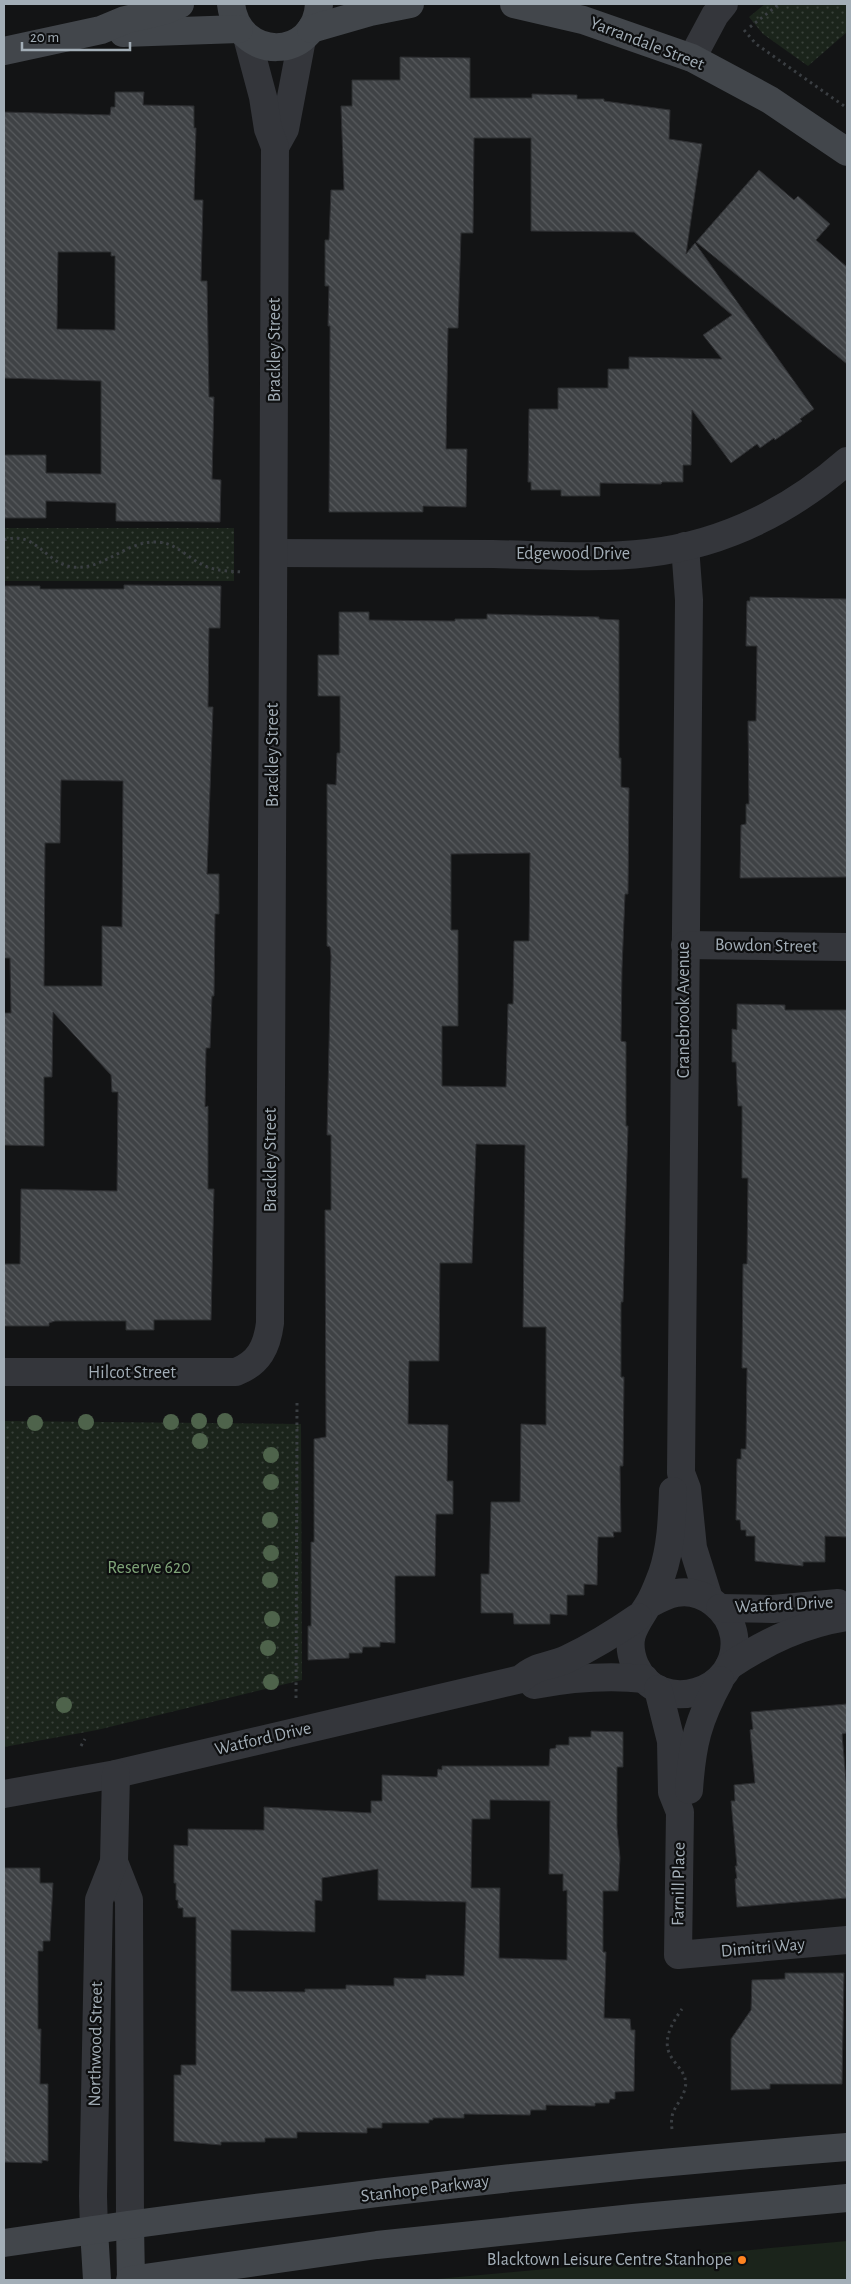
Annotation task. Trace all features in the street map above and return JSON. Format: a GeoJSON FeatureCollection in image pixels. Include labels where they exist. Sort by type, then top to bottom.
{"type":"FeatureCollection","features":[{"type":"Feature","properties":{"kind":"main road"},"geometry":{"type":"LineString","coordinates":[[4,51],[101,30],[124,20],[163,11],[180,4]]}},
{"type":"Feature","properties":{"kind":"main road"},"geometry":{"type":"LineString","coordinates":[[101,30],[128,33],[239,23],[268,47],[291,45],[311,24],[410,4]]}},
{"type":"Feature","properties":{"kind":"main road","name":"Yarrandale Street"},"geometry":{"type":"LineString","coordinates":[[514,4],[583,20],[692,58],[770,100],[847,152]]}},
{"type":"Feature","properties":{"kind":"main road","name":"Stanhope Parkway"},"geometry":{"type":"LineString","coordinates":[[4,2243],[130,2225],[567,2172],[847,2147]]}},
{"type":"Feature","properties":{"kind":"main road"},"geometry":{"type":"LineString","coordinates":[[130,2225],[130,2280],[377,2245],[847,2198]]}},
{"type":"Feature","properties":{"kind":"main road"},"geometry":{"type":"LineString","coordinates":[[94,2230],[97,2280]]}},
{"type":"Feature","properties":{"kind":"street"},"geometry":{"type":"LineString","coordinates":[[692,58],[715,15],[724,4]]}},
{"type":"Feature","properties":{"kind":"street","name":"Brackley Street"},"geometry":{"type":"LineString","coordinates":[[239,23],[263,97],[268,129],[275,147],[270,1323],[264,1349],[257,1360]]}},
{"type":"Feature","properties":{"kind":"street","name":"Brackley Street"},"geometry":{"type":"LineString","coordinates":[[275,147],[285,129],[311,24]]}},
{"type":"Feature","properties":{"kind":"street","name":"Edgewood Drive"},"geometry":{"type":"LineString","coordinates":[[274,564],[647,553],[685,546],[750,525],[774,514],[823,482],[847,461]]}},
{"type":"Feature","properties":{"kind":"street","name":"Cranebrook Avenue"},"geometry":{"type":"LineString","coordinates":[[685,546],[689,600],[680,1473],[687,1489],[693,1548],[714,1604]]}},
{"type":"Feature","properties":{"kind":"street","name":"Bowdon Street"},"geometry":{"type":"LineString","coordinates":[[685,945],[847,947]]}},
{"type":"Feature","properties":{"kind":"street","name":"Hilcot Street"},"geometry":{"type":"LineString","coordinates":[[4,1372],[222,1374],[248,1367],[257,1360]]}},
{"type":"Feature","properties":{"kind":"street","name":"Cranebrook Avenue"},"geometry":{"type":"LineString","coordinates":[[643,1611],[664,1567],[669,1540],[673,1488],[680,1473]]}},
{"type":"Feature","properties":{"kind":"street"},"geometry":{"type":"LineString","coordinates":[[678,1592],[694,1594],[714,1604],[729,1621],[734,1636],[734,1651],[725,1673],[707,1690],[691,1694],[674,1695],[652,1684],[636,1665],[631,1650],[632,1633],[643,1611],[662,1597],[678,1592]]}},
{"type":"Feature","properties":{"kind":"street","name":"Watford Drive"},"geometry":{"type":"LineString","coordinates":[[714,1604],[773,1609],[847,1602]]}},
{"type":"Feature","properties":{"kind":"street","name":"Watford Drive"},"geometry":{"type":"LineString","coordinates":[[4,1794],[116,1774],[521,1679],[529,1670],[564,1660],[607,1638],[643,1611]]}},
{"type":"Feature","properties":{"kind":"street","name":"Watford Drive"},"geometry":{"type":"LineString","coordinates":[[725,1673],[754,1650],[792,1630],[823,1621],[847,1617]]}},
{"type":"Feature","properties":{"kind":"street","name":"Farnill Place"},"geometry":{"type":"LineString","coordinates":[[680,1812],[689,1792],[696,1732],[703,1711],[725,1673]]}},
{"type":"Feature","properties":{"kind":"street","name":"Watford Drive"},"geometry":{"type":"LineString","coordinates":[[521,1679],[534,1685],[569,1679],[622,1677],[652,1684]]}},
{"type":"Feature","properties":{"kind":"street","name":"Farnill Place"},"geometry":{"type":"LineString","coordinates":[[652,1684],[664,1707],[671,1741],[672,1792],[680,1812],[678,1955]]}},
{"type":"Feature","properties":{"kind":"street","name":"Northwood Street"},"geometry":{"type":"LineString","coordinates":[[94,2230],[93,2196],[99,1900],[114,1862],[116,1774]]}},
{"type":"Feature","properties":{"kind":"street","name":"Northwood Street"},"geometry":{"type":"LineString","coordinates":[[114,1862],[128,1900],[130,2225]]}},
{"type":"Feature","properties":{"kind":"street","name":"Dimitri Way"},"geometry":{"type":"LineString","coordinates":[[678,1955],[847,1940]]}},
{"type":"Feature","properties":{"kind":"path"},"geometry":{"type":"LineString","coordinates":[[736,30],[744,30],[779,4]]}},
{"type":"Feature","properties":{"kind":"path"},"geometry":{"type":"LineString","coordinates":[[744,30],[756,44],[847,108]]}},
{"type":"Feature","properties":{"kind":"path"},"geometry":{"type":"LineString","coordinates":[[4,540],[26,539],[59,562],[71,567],[87,566],[105,561],[138,545],[155,542],[173,545],[190,558],[207,567],[274,564]]}},
{"type":"Feature","properties":{"kind":"path"},"geometry":{"type":"LineString","coordinates":[[297,1403],[295,1690],[298,1731]]}},
{"type":"Feature","properties":{"kind":"path"},"geometry":{"type":"LineString","coordinates":[[672,2132],[670,2119],[684,2090],[685,2082],[683,2074],[671,2060],[667,2041],[672,2022],[682,2009]]}},
{"type":"Feature","properties":{"kind":"green space"},"geometry":{"type":"Polygon","coordinates":[[[765,4],[847,4],[847,32],[808,66],[763,34],[749,17],[765,4]]]}},
{"type":"Feature","properties":{"kind":"green space"},"geometry":{"type":"Polygon","coordinates":[[[4,528],[234,528],[234,581],[4,581],[4,528]]]}},
{"type":"Feature","properties":{"kind":"green space","name":"Reserve 620"},"geometry":{"type":"Polygon","coordinates":[[[4,1421],[301,1424],[302,1680],[97,1730],[4,1747],[4,1421]]]}},
{"type":"Feature","properties":{"kind":"green space","name":"Blacktown Leisure Centre Stanhope"},"geometry":{"type":"Polygon","coordinates":[[[847,2241],[847,2280],[426,2280],[847,2241]]]}},
{"type":"Feature","properties":{"kind":"building"},"geometry":{"type":"Polygon","coordinates":[[[400,57],[470,58],[470,98],[532,98],[532,94],[577,95],[577,99],[604,99],[604,101],[670,110],[669,139],[702,144],[686,254],[695,243],[814,409],[800,419],[802,421],[775,440],[774,438],[760,448],[757,444],[731,463],[692,410],[691,465],[683,465],[683,482],[662,482],[661,484],[600,483],[600,496],[561,496],[561,490],[531,490],[531,482],[528,482],[529,409],[558,409],[558,388],[608,388],[608,369],[629,369],[629,357],[722,359],[703,335],[732,315],[634,232],[531,231],[531,138],[474,138],[473,233],[461,233],[458,328],[448,328],[446,449],[467,449],[466,507],[423,506],[423,512],[329,512],[330,326],[328,326],[329,286],[325,286],[325,240],[329,240],[331,190],[344,190],[341,106],[352,106],[352,80],[400,80],[400,57]]]}},
{"type":"Feature","properties":{"kind":"building"},"geometry":{"type":"Polygon","coordinates":[[[115,92],[144,92],[143,105],[194,106],[194,128],[196,128],[194,200],[203,200],[201,281],[207,281],[209,397],[214,397],[212,479],[221,480],[220,522],[116,521],[116,503],[46,501],[46,518],[4,518],[4,455],[46,455],[46,473],[101,474],[101,381],[4,378],[4,112],[110,115],[111,107],[115,107],[115,92]],[[58,252],[57,329],[115,330],[115,256],[111,256],[111,252],[58,252]]]}},
{"type":"Feature","properties":{"kind":"building"},"geometry":{"type":"Polygon","coordinates":[[[759,170],[794,200],[798,196],[830,224],[816,240],[847,267],[847,364],[696,242],[759,170]]]}},
{"type":"Feature","properties":{"kind":"building"},"geometry":{"type":"Polygon","coordinates":[[[124,585],[221,586],[220,628],[209,628],[208,707],[213,707],[207,874],[219,874],[219,914],[215,914],[214,996],[212,996],[210,1048],[206,1048],[205,1107],[208,1106],[208,1189],[214,1189],[211,1320],[154,1320],[154,1330],[126,1330],[126,1321],[55,1321],[49,1323],[49,1326],[4,1326],[4,1264],[20,1264],[21,1189],[117,1191],[118,1092],[112,1092],[111,1075],[53,1012],[52,1077],[44,1077],[44,1146],[4,1145],[4,1013],[11,1013],[10,958],[4,958],[4,586],[40,586],[40,589],[124,589],[124,585]],[[61,780],[60,843],[45,843],[44,986],[102,986],[102,926],[122,927],[123,781],[61,780]]]}},
{"type":"Feature","properties":{"kind":"building"},"geometry":{"type":"Polygon","coordinates":[[[750,597],[847,599],[847,877],[740,878],[741,825],[746,824],[746,804],[749,804],[748,721],[756,721],[757,646],[746,646],[747,601],[750,601],[750,597]]]}},
{"type":"Feature","properties":{"kind":"building"},"geometry":{"type":"Polygon","coordinates":[[[339,612],[369,612],[369,620],[455,621],[455,619],[487,619],[487,614],[599,617],[599,619],[619,620],[619,758],[621,758],[621,787],[629,788],[628,894],[625,894],[621,1041],[626,1042],[626,1126],[628,1126],[623,1302],[621,1302],[621,1377],[624,1377],[623,1466],[620,1466],[621,1532],[613,1532],[614,1537],[598,1537],[597,1585],[584,1584],[584,1595],[567,1595],[567,1615],[550,1614],[550,1624],[514,1624],[513,1613],[481,1613],[481,1574],[489,1574],[491,1502],[520,1502],[521,1424],[546,1425],[546,1327],[523,1327],[525,1145],[476,1144],[472,1263],[440,1263],[439,1361],[409,1361],[408,1424],[448,1425],[447,1481],[453,1481],[453,1514],[436,1514],[435,1576],[395,1576],[395,1643],[380,1642],[380,1647],[363,1647],[362,1653],[349,1653],[349,1658],[308,1660],[308,1626],[311,1626],[311,1542],[314,1542],[314,1439],[326,1437],[325,1210],[331,1210],[331,1135],[327,1135],[331,956],[330,947],[327,946],[327,784],[336,785],[337,753],[340,753],[340,696],[318,696],[318,655],[339,655],[339,612]],[[530,853],[451,854],[451,930],[458,930],[458,1026],[442,1026],[442,1086],[506,1087],[508,1004],[513,1004],[514,941],[529,941],[530,853]]]}},
{"type":"Feature","properties":{"kind":"building"},"geometry":{"type":"Polygon","coordinates":[[[737,1004],[785,1005],[785,1010],[847,1010],[847,1537],[825,1536],[825,1562],[803,1562],[803,1566],[755,1561],[755,1536],[746,1536],[746,1530],[741,1530],[740,1520],[736,1520],[737,1459],[741,1459],[741,1449],[746,1449],[747,1368],[742,1368],[743,1264],[747,1264],[748,1178],[742,1178],[742,1106],[738,1106],[736,1062],[732,1062],[732,1029],[737,1030],[737,1004]]]}},
{"type":"Feature","properties":{"kind":"building"},"geometry":{"type":"Polygon","coordinates":[[[847,1704],[847,1733],[842,1734],[847,1792],[847,1898],[737,1907],[735,1866],[737,1866],[731,1801],[735,1801],[734,1785],[755,1783],[750,1730],[753,1729],[751,1712],[847,1704]]]}},
{"type":"Feature","properties":{"kind":"building"},"geometry":{"type":"Polygon","coordinates":[[[591,1731],[623,1732],[623,1767],[617,1767],[617,1828],[620,1858],[618,1891],[603,1891],[603,1952],[606,1952],[604,2018],[630,2019],[631,2030],[635,2030],[634,2091],[615,2092],[615,2099],[610,2099],[609,2103],[595,2103],[595,2106],[546,2105],[546,2110],[531,2110],[530,2115],[464,2114],[464,2118],[433,2118],[433,2120],[429,2120],[429,2123],[382,2123],[382,2128],[367,2128],[367,2133],[297,2132],[297,2138],[265,2138],[265,2142],[221,2142],[221,2145],[174,2141],[174,2075],[181,2075],[181,2065],[196,2065],[196,1917],[183,1917],[183,1908],[178,1908],[176,1883],[174,1883],[174,1845],[188,1846],[188,1829],[264,1830],[264,1807],[371,1813],[371,1801],[382,1801],[382,1775],[437,1777],[438,1769],[442,1770],[442,1766],[549,1766],[550,1749],[556,1748],[556,1745],[569,1745],[569,1737],[591,1737],[591,1731]],[[490,1800],[490,1819],[472,1819],[471,1888],[500,1888],[499,1958],[567,1960],[567,1890],[563,1891],[563,1874],[549,1874],[550,1801],[490,1800]],[[378,1869],[322,1878],[322,1901],[315,1900],[315,1932],[231,1930],[231,1991],[305,1992],[305,1989],[346,1989],[346,1985],[394,1986],[394,1978],[426,1979],[426,1975],[464,1976],[466,1902],[378,1900],[378,1869]]]}},
{"type":"Feature","properties":{"kind":"building"},"geometry":{"type":"Polygon","coordinates":[[[4,1868],[40,1868],[40,1883],[53,1883],[50,1941],[43,1941],[43,1951],[38,1951],[38,2029],[41,2029],[40,2084],[48,2084],[48,2161],[42,2160],[42,2163],[4,2162],[4,1868]]]}},
{"type":"Feature","properties":{"kind":"building"},"geometry":{"type":"Polygon","coordinates":[[[785,1973],[844,1973],[842,2084],[770,2084],[770,2089],[731,2090],[731,2039],[751,2010],[752,1980],[785,1979],[785,1973]]]}},
{"type":"Feature","properties":{"kind":"place","name":"Blacktown Leisure Centre Stanhope"},"geometry":{"type":"Point","coordinates":[742,2260]}}]}
